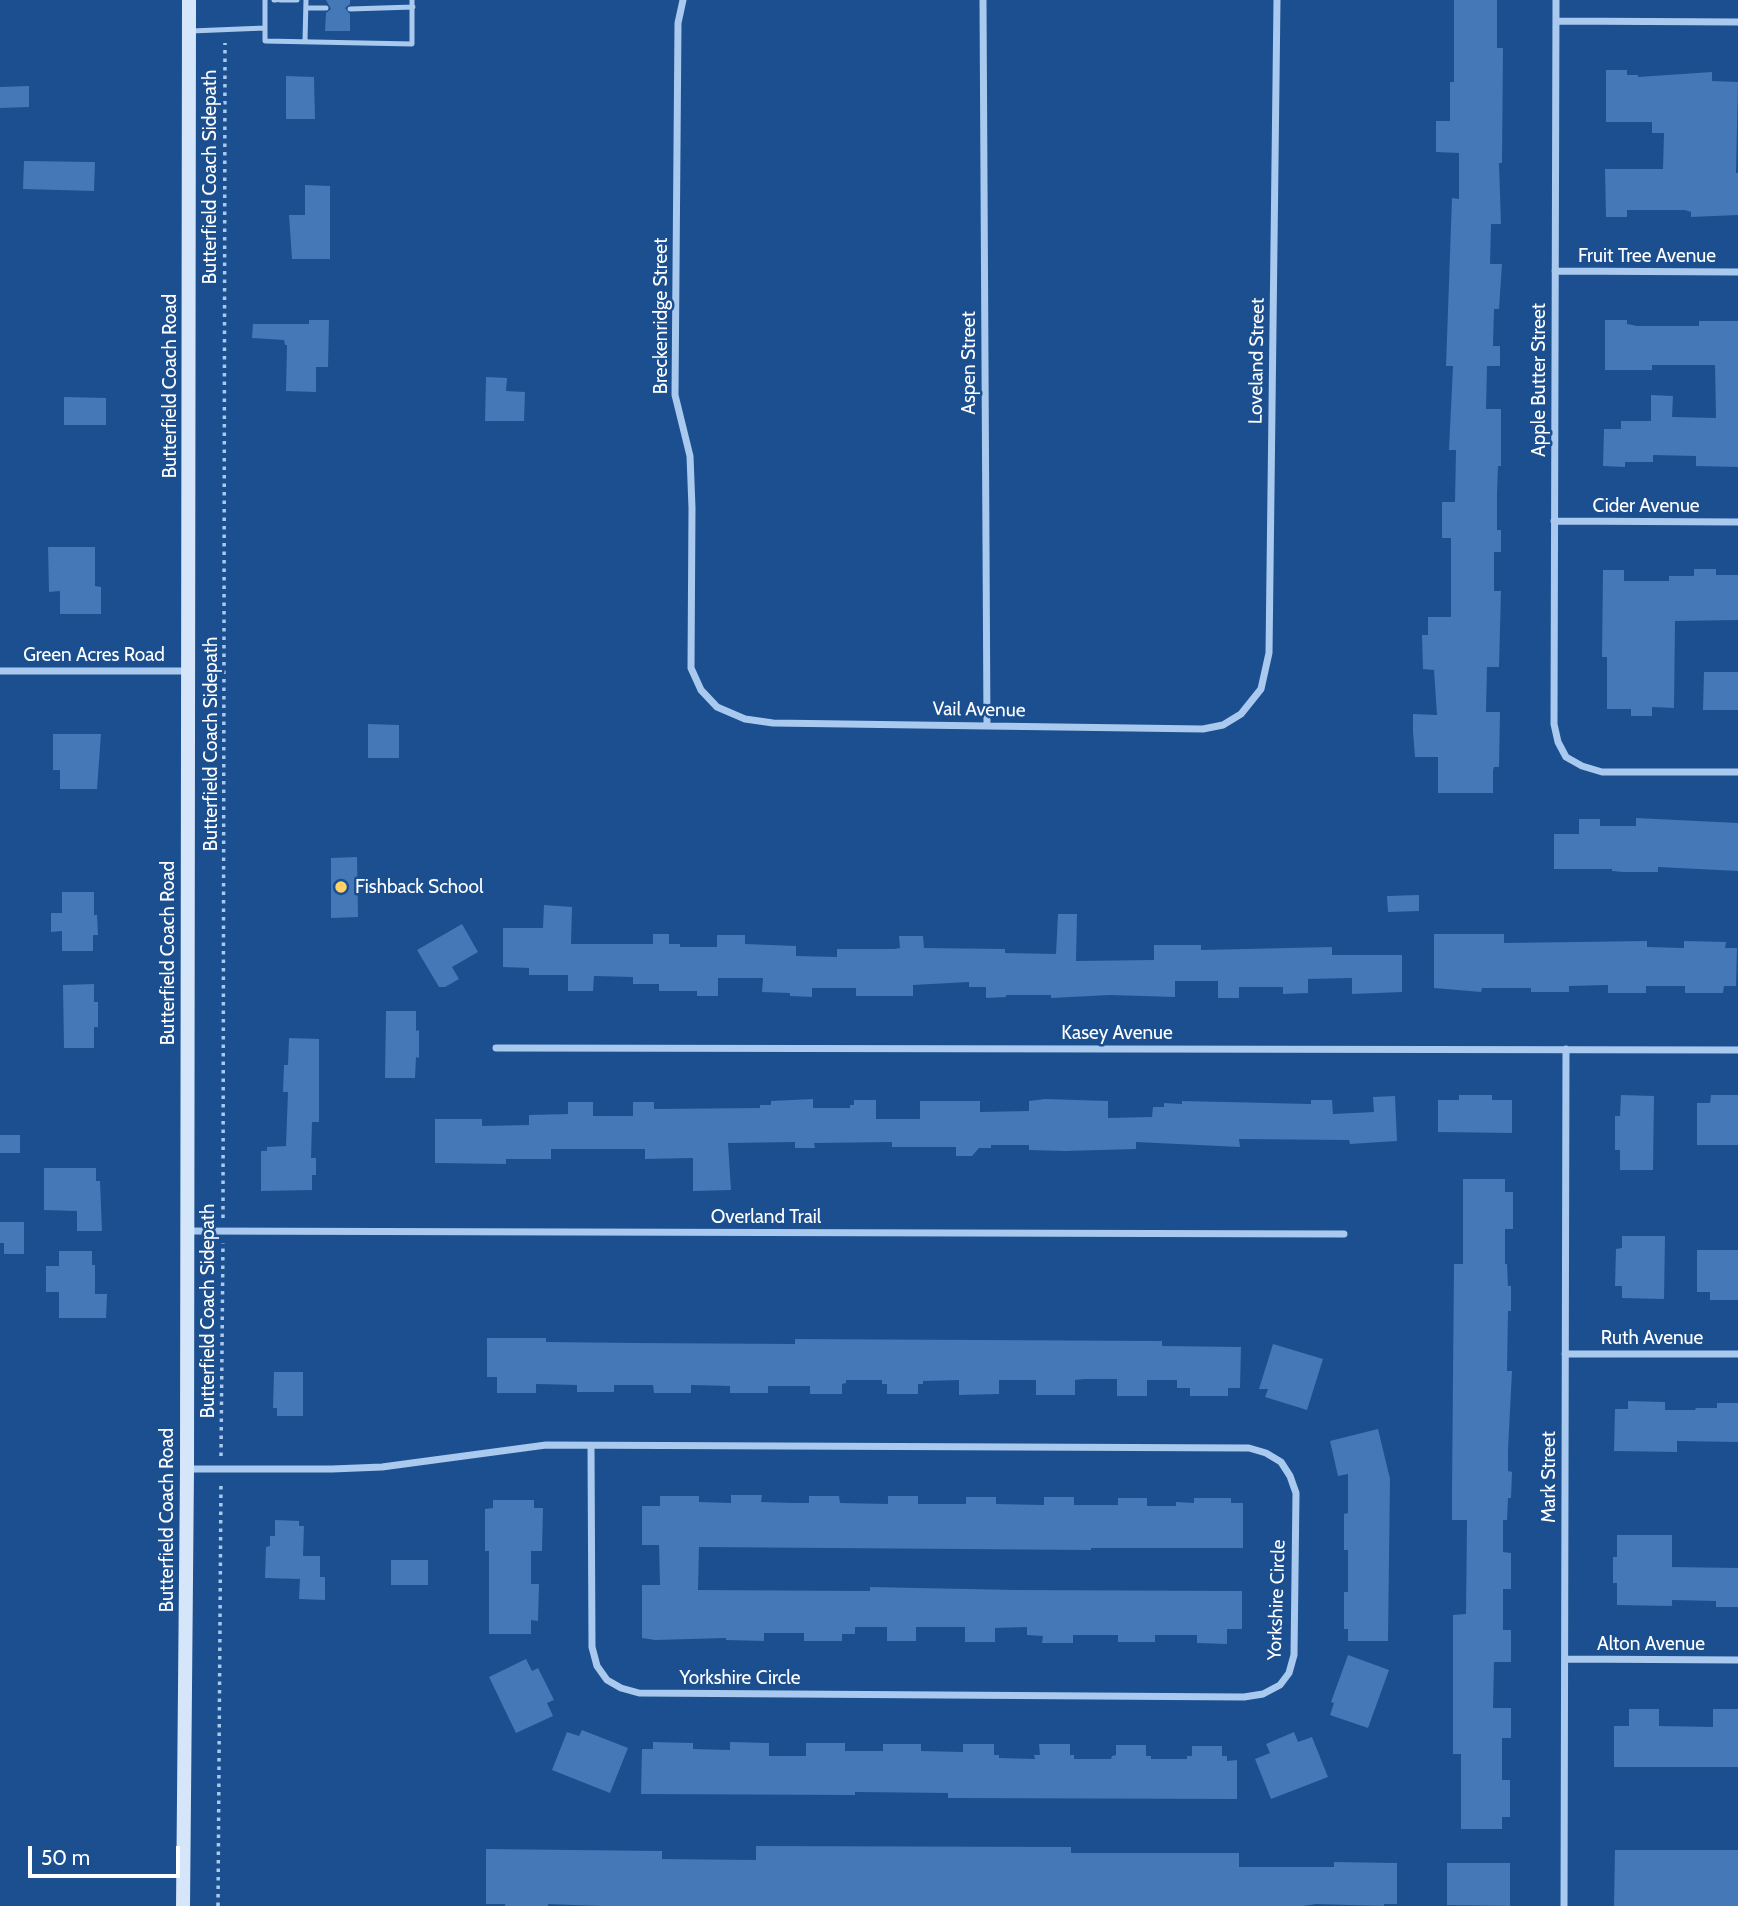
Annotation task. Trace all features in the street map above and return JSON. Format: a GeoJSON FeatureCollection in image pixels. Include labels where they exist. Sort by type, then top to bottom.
{"type":"FeatureCollection","features":[{"type":"Feature","properties":{"kind":"main road","name":"Butterfield Coach Road"},"geometry":{"type":"LineString","coordinates":[[183,1906],[187,1469],[189,0]]}},
{"type":"Feature","properties":{"kind":"street","name":"Breckenridge Street"},"geometry":{"type":"LineString","coordinates":[[684,0],[678,23],[675,396],[690,456],[691,668],[701,690],[717,707]]}},
{"type":"Feature","properties":{"kind":"street","name":"Aspen Street"},"geometry":{"type":"LineString","coordinates":[[983,0],[987,726]]}},
{"type":"Feature","properties":{"kind":"street","name":"Loveland Street"},"geometry":{"type":"LineString","coordinates":[[1241,714],[1261,689],[1269,653],[1278,0]]}},
{"type":"Feature","properties":{"kind":"street","name":"Apple Butter Street"},"geometry":{"type":"LineString","coordinates":[[1556,0],[1554,724],[1558,741],[1566,757],[1582,766],[1602,772],[1738,772]]}},
{"type":"Feature","properties":{"kind":"street"},"geometry":{"type":"LineString","coordinates":[[1556,21],[1738,22]]}},
{"type":"Feature","properties":{"kind":"street","name":"Fruit Tree Avenue"},"geometry":{"type":"LineString","coordinates":[[1555,271],[1738,272]]}},
{"type":"Feature","properties":{"kind":"street","name":"Cider Avenue"},"geometry":{"type":"LineString","coordinates":[[1554,521],[1738,522]]}},
{"type":"Feature","properties":{"kind":"street","name":"Green Acres Road"},"geometry":{"type":"LineString","coordinates":[[0,671],[188,671]]}},
{"type":"Feature","properties":{"kind":"street","name":"Vail Avenue"},"geometry":{"type":"LineString","coordinates":[[717,707],[745,719],[773,723],[1203,729],[1223,725],[1241,714]]}},
{"type":"Feature","properties":{"kind":"street","name":"Kasey Avenue"},"geometry":{"type":"LineString","coordinates":[[496,1048],[1738,1050]]}},
{"type":"Feature","properties":{"kind":"street","name":"Mark Street"},"geometry":{"type":"LineString","coordinates":[[1564,1906],[1566,1049]]}},
{"type":"Feature","properties":{"kind":"street","name":"Overland Trail"},"geometry":{"type":"LineString","coordinates":[[187,1231],[1344,1234]]}},
{"type":"Feature","properties":{"kind":"street","name":"Ruth Avenue"},"geometry":{"type":"LineString","coordinates":[[1565,1354],[1738,1354]]}},
{"type":"Feature","properties":{"kind":"street","name":"Yorkshire Circle"},"geometry":{"type":"LineString","coordinates":[[187,1469],[382,1467],[545,1445],[1249,1448],[1281,1462],[1296,1493],[1294,1655],[1289,1673],[1280,1685],[1263,1694],[1244,1697],[639,1693],[621,1688],[607,1680],[597,1666],[592,1647],[591,1446]]}},
{"type":"Feature","properties":{"kind":"street","name":"Alton Avenue"},"geometry":{"type":"LineString","coordinates":[[1565,1659],[1738,1660]]}},
{"type":"Feature","properties":{"kind":"lane"},"geometry":{"type":"LineString","coordinates":[[265,0],[265,41],[412,44],[412,0]]}},
{"type":"Feature","properties":{"kind":"lane"},"geometry":{"type":"LineString","coordinates":[[277,0],[297,0]]}},
{"type":"Feature","properties":{"kind":"lane"},"geometry":{"type":"LineString","coordinates":[[305,41],[306,0]]}},
{"type":"Feature","properties":{"kind":"lane"},"geometry":{"type":"LineString","coordinates":[[306,8],[326,8]]}},
{"type":"Feature","properties":{"kind":"lane"},"geometry":{"type":"LineString","coordinates":[[350,9],[413,8]]}},
{"type":"Feature","properties":{"kind":"lane"},"geometry":{"type":"LineString","coordinates":[[189,31],[265,28]]}},
{"type":"Feature","properties":{"kind":"path","name":"Butterfield Coach Sidepath"},"geometry":{"type":"LineString","coordinates":[[223,1227],[225,41]]}},
{"type":"Feature","properties":{"kind":"path","name":"Butterfield Coach Sidepath"},"geometry":{"type":"LineString","coordinates":[[222,1447],[223,1240]]}},
{"type":"Feature","properties":{"kind":"path"},"geometry":{"type":"LineString","coordinates":[[218,1906],[221,1492]]}},
{"type":"Feature","properties":{"kind":"building"},"geometry":{"type":"Polygon","coordinates":[[[326,0],[350,0],[350,4],[345,8],[350,14],[350,31],[325,31],[326,13],[331,9],[326,0]]]}},
{"type":"Feature","properties":{"kind":"building"},"geometry":{"type":"Polygon","coordinates":[[[1454,0],[1497,0],[1497,48],[1503,48],[1502,163],[1499,163],[1501,224],[1491,224],[1490,264],[1502,264],[1499,309],[1494,309],[1493,346],[1500,346],[1500,366],[1487,366],[1486,409],[1501,409],[1497,530],[1501,530],[1501,552],[1494,552],[1494,591],[1501,591],[1499,667],[1487,667],[1486,712],[1500,712],[1499,767],[1494,767],[1493,771],[1493,793],[1438,793],[1438,757],[1415,757],[1413,732],[1413,714],[1437,715],[1434,670],[1423,669],[1422,635],[1428,635],[1428,617],[1451,617],[1451,538],[1442,538],[1442,502],[1455,502],[1456,450],[1449,450],[1453,366],[1446,366],[1452,198],[1459,199],[1459,153],[1436,152],[1436,121],[1450,121],[1450,82],[1454,82],[1454,0]]]}},
{"type":"Feature","properties":{"kind":"building"},"geometry":{"type":"Polygon","coordinates":[[[1606,70],[1627,70],[1627,75],[1638,77],[1712,72],[1712,81],[1738,82],[1738,215],[1691,217],[1691,212],[1685,210],[1627,210],[1627,217],[1606,217],[1605,169],[1663,169],[1664,133],[1652,133],[1652,122],[1606,122],[1606,70]]]}},
{"type":"Feature","properties":{"kind":"building"},"geometry":{"type":"Polygon","coordinates":[[[286,76],[314,77],[315,119],[286,119],[286,76]]]}},
{"type":"Feature","properties":{"kind":"building"},"geometry":{"type":"Polygon","coordinates":[[[29,86],[29,107],[0,108],[0,87],[29,86]]]}},
{"type":"Feature","properties":{"kind":"building"},"geometry":{"type":"Polygon","coordinates":[[[24,161],[95,162],[94,191],[23,189],[24,161]]]}},
{"type":"Feature","properties":{"kind":"building"},"geometry":{"type":"Polygon","coordinates":[[[305,185],[330,186],[330,259],[292,259],[289,215],[305,215],[305,185]]]}},
{"type":"Feature","properties":{"kind":"building"},"geometry":{"type":"Polygon","coordinates":[[[309,320],[329,320],[328,367],[316,367],[316,392],[286,391],[287,345],[284,340],[252,338],[253,324],[309,324],[309,320]]]}},
{"type":"Feature","properties":{"kind":"building"},"geometry":{"type":"Polygon","coordinates":[[[1605,320],[1627,320],[1627,324],[1637,326],[1699,326],[1699,321],[1738,321],[1738,467],[1696,466],[1696,456],[1653,455],[1653,462],[1625,462],[1625,467],[1603,466],[1604,429],[1621,429],[1621,421],[1651,421],[1651,395],[1673,396],[1672,417],[1716,418],[1715,365],[1652,365],[1652,370],[1605,370],[1605,320]]]}},
{"type":"Feature","properties":{"kind":"building"},"geometry":{"type":"Polygon","coordinates":[[[486,377],[507,378],[506,391],[525,392],[524,421],[485,421],[486,377]]]}},
{"type":"Feature","properties":{"kind":"building"},"geometry":{"type":"Polygon","coordinates":[[[64,397],[106,398],[106,425],[64,425],[64,397]]]}},
{"type":"Feature","properties":{"kind":"building"},"geometry":{"type":"Polygon","coordinates":[[[48,547],[95,547],[95,586],[101,587],[101,614],[60,614],[60,591],[49,592],[48,547]]]}},
{"type":"Feature","properties":{"kind":"building"},"geometry":{"type":"Polygon","coordinates":[[[1694,569],[1716,569],[1716,575],[1738,575],[1738,620],[1675,621],[1674,708],[1652,707],[1652,716],[1631,716],[1631,709],[1607,709],[1607,657],[1602,657],[1603,570],[1624,570],[1624,581],[1669,581],[1669,576],[1694,576],[1694,569]]]}},
{"type":"Feature","properties":{"kind":"building"},"geometry":{"type":"Polygon","coordinates":[[[1704,672],[1738,672],[1738,710],[1703,710],[1704,672]]]}},
{"type":"Feature","properties":{"kind":"building"},"geometry":{"type":"Polygon","coordinates":[[[368,724],[399,725],[399,758],[368,758],[368,724]]]}},
{"type":"Feature","properties":{"kind":"building"},"geometry":{"type":"Polygon","coordinates":[[[53,734],[101,734],[97,789],[60,789],[60,770],[53,770],[53,734]]]}},
{"type":"Feature","properties":{"kind":"building"},"geometry":{"type":"Polygon","coordinates":[[[1636,818],[1738,823],[1738,871],[1658,867],[1658,872],[1554,869],[1554,834],[1579,834],[1579,819],[1600,819],[1600,826],[1636,826],[1636,818]]]}},
{"type":"Feature","properties":{"kind":"building","name":"Fishback School"},"geometry":{"type":"Polygon","coordinates":[[[357,857],[358,917],[331,918],[331,858],[357,857]]]}},
{"type":"Feature","properties":{"kind":"building"},"geometry":{"type":"Polygon","coordinates":[[[62,892],[94,892],[94,915],[97,915],[98,935],[93,935],[93,951],[62,951],[62,931],[51,932],[51,913],[62,913],[62,892]]]}},
{"type":"Feature","properties":{"kind":"building"},"geometry":{"type":"Polygon","coordinates":[[[1419,895],[1419,911],[1388,912],[1387,896],[1419,895]]]}},
{"type":"Feature","properties":{"kind":"building"},"geometry":{"type":"Polygon","coordinates":[[[544,905],[572,907],[571,944],[653,944],[653,934],[669,934],[669,944],[680,944],[680,947],[717,947],[717,935],[745,935],[745,944],[796,946],[796,956],[837,957],[837,949],[900,948],[899,936],[923,936],[924,948],[1005,949],[1005,953],[1056,954],[1058,914],[1077,914],[1076,961],[1154,960],[1154,945],[1201,945],[1201,950],[1332,947],[1332,955],[1402,955],[1402,992],[1352,994],[1352,978],[1308,979],[1308,993],[1283,994],[1283,987],[1239,987],[1239,998],[1218,998],[1218,981],[1175,981],[1175,997],[1110,995],[1051,998],[1051,995],[1006,995],[986,998],[986,987],[969,987],[969,982],[913,985],[913,996],[856,996],[856,988],[812,988],[812,997],[762,992],[763,978],[718,978],[718,996],[697,996],[697,991],[659,991],[659,984],[633,984],[633,977],[594,976],[593,991],[568,991],[568,975],[529,975],[529,968],[503,967],[503,928],[543,928],[544,905]]]}},
{"type":"Feature","properties":{"kind":"building"},"geometry":{"type":"Polygon","coordinates":[[[462,924],[478,952],[452,967],[459,979],[445,987],[439,987],[417,950],[462,924]]]}},
{"type":"Feature","properties":{"kind":"building"},"geometry":{"type":"Polygon","coordinates":[[[1434,934],[1504,934],[1504,943],[1647,941],[1647,947],[1684,948],[1684,941],[1726,942],[1725,948],[1737,948],[1736,986],[1724,986],[1723,993],[1685,993],[1685,986],[1646,986],[1646,993],[1608,993],[1608,985],[1569,986],[1569,992],[1531,992],[1531,988],[1482,988],[1481,992],[1434,988],[1434,934]]]}},
{"type":"Feature","properties":{"kind":"building"},"geometry":{"type":"Polygon","coordinates":[[[94,984],[94,1002],[98,1002],[98,1027],[94,1027],[94,1048],[64,1048],[63,985],[94,984]]]}},
{"type":"Feature","properties":{"kind":"building"},"geometry":{"type":"Polygon","coordinates":[[[386,1011],[416,1011],[419,1058],[416,1057],[415,1078],[385,1078],[386,1011]]]}},
{"type":"Feature","properties":{"kind":"building"},"geometry":{"type":"Polygon","coordinates":[[[289,1038],[319,1039],[319,1122],[312,1122],[311,1158],[316,1158],[316,1175],[312,1175],[312,1190],[261,1191],[261,1151],[267,1151],[267,1147],[286,1146],[288,1092],[283,1092],[289,1038]]]}},
{"type":"Feature","properties":{"kind":"building"},"geometry":{"type":"Polygon","coordinates":[[[1459,1095],[1492,1095],[1492,1100],[1512,1100],[1512,1133],[1438,1132],[1438,1100],[1459,1100],[1459,1095]]]}},
{"type":"Feature","properties":{"kind":"building"},"geometry":{"type":"Polygon","coordinates":[[[1621,1095],[1654,1096],[1653,1170],[1620,1170],[1620,1150],[1615,1150],[1615,1116],[1620,1116],[1621,1095]]]}},
{"type":"Feature","properties":{"kind":"building"},"geometry":{"type":"Polygon","coordinates":[[[1711,1095],[1738,1095],[1738,1145],[1697,1145],[1697,1103],[1710,1103],[1711,1095]]]}},
{"type":"Feature","properties":{"kind":"building"},"geometry":{"type":"Polygon","coordinates":[[[1395,1096],[1397,1141],[1350,1144],[1349,1140],[1239,1139],[1240,1147],[1136,1142],[1136,1149],[1065,1151],[1029,1150],[1029,1145],[991,1145],[991,1148],[979,1148],[972,1156],[956,1156],[956,1147],[892,1147],[892,1142],[814,1143],[815,1148],[795,1148],[795,1142],[728,1143],[731,1190],[693,1191],[693,1158],[645,1159],[645,1149],[551,1149],[551,1159],[506,1159],[506,1164],[435,1163],[435,1119],[482,1119],[482,1126],[529,1125],[529,1115],[568,1114],[568,1102],[593,1102],[593,1116],[633,1116],[633,1102],[654,1102],[654,1109],[760,1108],[760,1105],[771,1105],[771,1101],[813,1099],[813,1108],[850,1108],[850,1105],[854,1105],[854,1100],[876,1100],[876,1119],[920,1119],[920,1101],[980,1101],[980,1112],[1029,1111],[1029,1101],[1045,1099],[1108,1101],[1108,1118],[1152,1117],[1153,1107],[1164,1107],[1164,1103],[1182,1104],[1182,1101],[1311,1104],[1311,1100],[1332,1100],[1333,1114],[1374,1112],[1373,1097],[1395,1096]]]}},
{"type":"Feature","properties":{"kind":"building"},"geometry":{"type":"Polygon","coordinates":[[[0,1135],[20,1135],[20,1153],[0,1153],[0,1135]]]}},
{"type":"Feature","properties":{"kind":"building"},"geometry":{"type":"Polygon","coordinates":[[[44,1168],[96,1168],[96,1181],[100,1181],[102,1231],[77,1231],[77,1211],[44,1210],[44,1168]]]}},
{"type":"Feature","properties":{"kind":"building"},"geometry":{"type":"Polygon","coordinates":[[[1463,1179],[1505,1179],[1505,1192],[1513,1192],[1513,1229],[1505,1229],[1505,1264],[1508,1286],[1511,1286],[1507,1371],[1512,1371],[1508,1471],[1512,1472],[1507,1520],[1503,1520],[1503,1552],[1511,1553],[1511,1589],[1503,1589],[1503,1630],[1511,1630],[1511,1662],[1494,1662],[1493,1708],[1511,1708],[1511,1738],[1502,1738],[1502,1780],[1510,1780],[1510,1817],[1502,1817],[1502,1829],[1461,1829],[1461,1754],[1453,1754],[1453,1615],[1466,1614],[1467,1520],[1452,1520],[1454,1264],[1463,1264],[1463,1179]]]}},
{"type":"Feature","properties":{"kind":"building"},"geometry":{"type":"Polygon","coordinates":[[[0,1222],[24,1222],[24,1254],[4,1254],[4,1243],[0,1243],[0,1222]]]}},
{"type":"Feature","properties":{"kind":"building"},"geometry":{"type":"Polygon","coordinates":[[[1622,1236],[1665,1236],[1664,1299],[1622,1298],[1622,1286],[1615,1286],[1616,1249],[1622,1248],[1622,1236]]]}},
{"type":"Feature","properties":{"kind":"building"},"geometry":{"type":"Polygon","coordinates":[[[1697,1250],[1738,1250],[1738,1300],[1710,1300],[1710,1292],[1697,1292],[1697,1250]]]}},
{"type":"Feature","properties":{"kind":"building"},"geometry":{"type":"Polygon","coordinates":[[[59,1251],[92,1251],[95,1294],[107,1294],[106,1318],[59,1318],[59,1292],[46,1292],[46,1266],[59,1266],[59,1251]]]}},
{"type":"Feature","properties":{"kind":"building"},"geometry":{"type":"Polygon","coordinates":[[[487,1338],[546,1338],[546,1342],[795,1344],[795,1339],[1162,1341],[1162,1346],[1241,1347],[1240,1388],[1228,1388],[1228,1396],[1190,1396],[1190,1388],[1177,1388],[1177,1380],[1147,1380],[1147,1396],[1117,1396],[1117,1379],[1085,1379],[1075,1380],[1075,1395],[1036,1395],[1036,1380],[999,1380],[999,1394],[959,1395],[959,1380],[923,1381],[923,1384],[918,1384],[918,1394],[887,1394],[887,1384],[882,1384],[882,1380],[846,1380],[846,1383],[842,1384],[842,1394],[810,1394],[810,1386],[768,1386],[768,1393],[730,1393],[730,1386],[691,1385],[691,1393],[654,1393],[653,1385],[614,1385],[614,1392],[577,1392],[577,1385],[536,1384],[536,1393],[497,1393],[497,1377],[487,1377],[487,1338]]]}},
{"type":"Feature","properties":{"kind":"building"},"geometry":{"type":"Polygon","coordinates":[[[1273,1344],[1323,1359],[1307,1410],[1265,1397],[1268,1389],[1259,1389],[1273,1344]]]}},
{"type":"Feature","properties":{"kind":"building"},"geometry":{"type":"Polygon","coordinates":[[[274,1372],[303,1372],[303,1416],[277,1416],[277,1408],[273,1408],[274,1372]]]}},
{"type":"Feature","properties":{"kind":"building"},"geometry":{"type":"Polygon","coordinates":[[[1628,1401],[1665,1402],[1665,1410],[1717,1408],[1717,1403],[1738,1403],[1738,1442],[1677,1441],[1677,1452],[1614,1451],[1615,1409],[1628,1409],[1628,1401]]]}},
{"type":"Feature","properties":{"kind":"building"},"geometry":{"type":"Polygon","coordinates":[[[1378,1429],[1390,1479],[1388,1641],[1348,1641],[1348,1629],[1344,1629],[1344,1592],[1348,1592],[1348,1550],[1344,1550],[1344,1514],[1348,1513],[1348,1474],[1338,1476],[1330,1441],[1378,1429]]]}},
{"type":"Feature","properties":{"kind":"building"},"geometry":{"type":"Polygon","coordinates":[[[731,1495],[762,1495],[761,1502],[809,1503],[809,1496],[839,1496],[840,1503],[888,1504],[888,1496],[918,1496],[918,1504],[966,1504],[966,1497],[996,1497],[996,1504],[1044,1505],[1044,1497],[1074,1497],[1074,1505],[1118,1505],[1118,1498],[1147,1498],[1147,1506],[1176,1506],[1176,1502],[1194,1503],[1194,1498],[1231,1498],[1231,1503],[1243,1503],[1243,1548],[1091,1550],[699,1547],[698,1590],[870,1591],[870,1587],[1242,1591],[1242,1629],[1227,1629],[1227,1644],[1197,1643],[1197,1635],[1155,1635],[1155,1642],[1118,1642],[1118,1635],[1073,1635],[1073,1643],[1042,1643],[1043,1636],[1027,1635],[1027,1627],[995,1628],[995,1642],[965,1642],[965,1627],[916,1627],[916,1641],[887,1641],[887,1627],[855,1627],[855,1634],[842,1634],[842,1641],[804,1641],[804,1633],[764,1633],[764,1641],[642,1638],[642,1585],[660,1585],[659,1545],[642,1545],[642,1506],[660,1506],[660,1496],[699,1496],[699,1502],[731,1503],[731,1495]]]}},
{"type":"Feature","properties":{"kind":"building"},"geometry":{"type":"Polygon","coordinates":[[[493,1500],[534,1500],[534,1508],[543,1508],[542,1551],[531,1551],[531,1584],[539,1584],[538,1621],[531,1620],[531,1634],[489,1634],[489,1551],[485,1551],[485,1509],[493,1508],[493,1500]]]}},
{"type":"Feature","properties":{"kind":"building"},"geometry":{"type":"Polygon","coordinates":[[[275,1520],[299,1521],[299,1526],[304,1526],[303,1556],[320,1556],[320,1577],[325,1577],[325,1600],[299,1599],[300,1579],[265,1578],[266,1547],[270,1546],[270,1536],[275,1536],[275,1520]]]}},
{"type":"Feature","properties":{"kind":"building"},"geometry":{"type":"Polygon","coordinates":[[[1617,1535],[1672,1535],[1672,1567],[1738,1568],[1738,1607],[1716,1607],[1716,1601],[1672,1600],[1672,1606],[1617,1605],[1617,1583],[1613,1583],[1613,1557],[1617,1557],[1617,1535]]]}},
{"type":"Feature","properties":{"kind":"building"},"geometry":{"type":"Polygon","coordinates":[[[391,1560],[428,1560],[428,1585],[391,1585],[391,1560]]]}},
{"type":"Feature","properties":{"kind":"building"},"geometry":{"type":"Polygon","coordinates":[[[1348,1655],[1389,1670],[1368,1728],[1330,1715],[1334,1703],[1331,1702],[1348,1655]]]}},
{"type":"Feature","properties":{"kind":"building"},"geometry":{"type":"Polygon","coordinates":[[[526,1659],[532,1671],[538,1668],[554,1700],[547,1703],[553,1716],[516,1733],[489,1677],[526,1659]]]}},
{"type":"Feature","properties":{"kind":"building"},"geometry":{"type":"Polygon","coordinates":[[[1629,1709],[1659,1709],[1659,1726],[1713,1727],[1713,1709],[1738,1709],[1738,1767],[1614,1767],[1614,1726],[1629,1726],[1629,1709]]]}},
{"type":"Feature","properties":{"kind":"building"},"geometry":{"type":"Polygon","coordinates":[[[582,1730],[628,1748],[610,1793],[552,1770],[567,1732],[579,1736],[582,1730]]]}},
{"type":"Feature","properties":{"kind":"building"},"geometry":{"type":"Polygon","coordinates":[[[1294,1732],[1298,1742],[1312,1737],[1328,1777],[1271,1799],[1255,1759],[1270,1753],[1266,1744],[1294,1732]]]}},
{"type":"Feature","properties":{"kind":"building"},"geometry":{"type":"Polygon","coordinates":[[[653,1742],[693,1743],[693,1749],[730,1750],[730,1742],[769,1743],[769,1756],[806,1756],[806,1743],[845,1743],[845,1751],[883,1751],[883,1744],[921,1744],[921,1751],[963,1752],[963,1744],[994,1744],[994,1755],[999,1755],[999,1758],[1035,1759],[1034,1755],[1040,1755],[1039,1744],[1070,1744],[1070,1755],[1074,1755],[1074,1759],[1111,1759],[1116,1755],[1116,1745],[1146,1745],[1146,1756],[1151,1756],[1151,1759],[1187,1759],[1187,1756],[1192,1756],[1192,1746],[1222,1746],[1222,1756],[1227,1756],[1227,1761],[1237,1760],[1237,1799],[948,1798],[948,1793],[855,1792],[855,1795],[641,1794],[642,1749],[653,1749],[653,1742]]]}},
{"type":"Feature","properties":{"kind":"building"},"geometry":{"type":"Polygon","coordinates":[[[756,1846],[1071,1847],[1071,1853],[1239,1853],[1239,1867],[1334,1867],[1334,1862],[1397,1863],[1397,1904],[486,1904],[486,1849],[662,1851],[662,1859],[756,1860],[756,1846]]]}},
{"type":"Feature","properties":{"kind":"building"},"geometry":{"type":"Polygon","coordinates":[[[1615,1850],[1738,1850],[1738,1906],[1614,1906],[1615,1850]]]}},
{"type":"Feature","properties":{"kind":"building"},"geometry":{"type":"Polygon","coordinates":[[[1447,1863],[1510,1863],[1510,1906],[1447,1905],[1447,1863]]]}},
{"type":"Feature","properties":{"kind":"place","name":"Fishback School"},"geometry":{"type":"Point","coordinates":[341,887]}}]}
